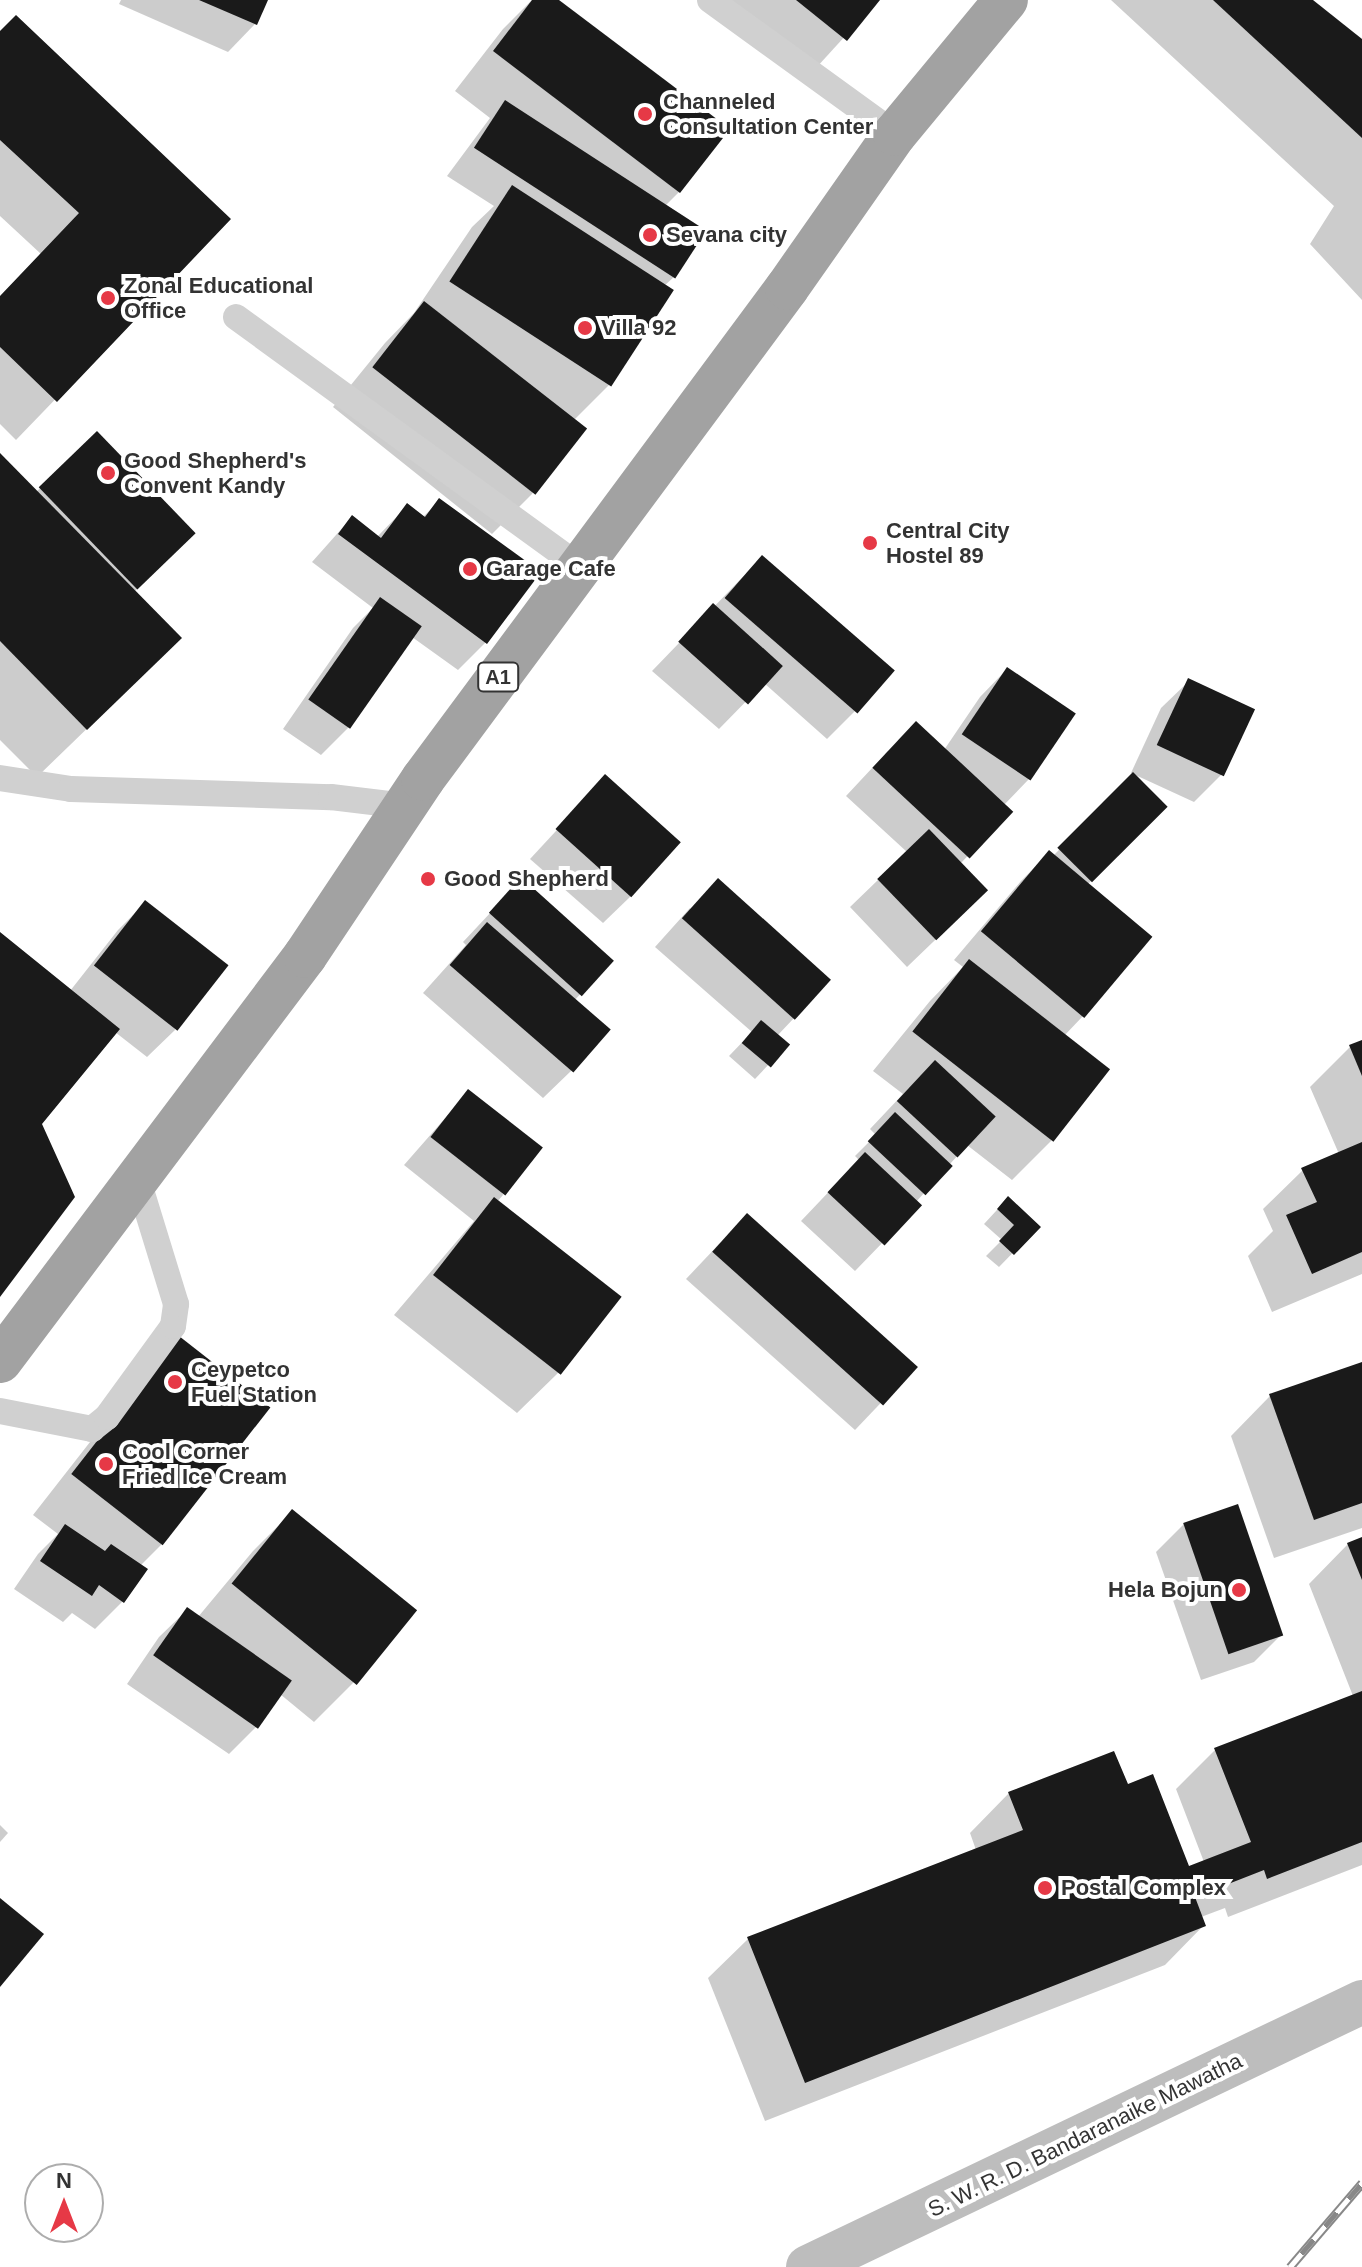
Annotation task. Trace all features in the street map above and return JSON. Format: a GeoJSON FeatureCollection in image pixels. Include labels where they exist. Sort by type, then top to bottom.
{"type":"FeatureCollection","features":[{"type":"Feature","properties":{"kind":"highway","name":"A1"},"geometry":{"type":"LineString","coordinates":[[0,1361],[305,956],[405,806],[579,566],[778,301],[895,134],[1006,0]]}},
{"type":"Feature","properties":{"kind":"main road","name":"S. W. R. D. Bandaranaike Mawatha"},"geometry":{"type":"LineString","coordinates":[[808,2267],[1362,2002]]}},
{"type":"Feature","properties":{"kind":"lane"},"geometry":{"type":"LineString","coordinates":[[710,0],[895,134]]}},
{"type":"Feature","properties":{"kind":"lane"},"geometry":{"type":"LineString","coordinates":[[236,317],[579,566]]}},
{"type":"Feature","properties":{"kind":"lane"},"geometry":{"type":"LineString","coordinates":[[0,778],[71,789],[331,797],[405,806]]}},
{"type":"Feature","properties":{"kind":"lane"},"geometry":{"type":"LineString","coordinates":[[0,1411],[92,1429],[107,1417],[173,1326],[176,1304],[137,1177]]}},
{"type":"Feature","properties":{"kind":"building"},"geometry":{"type":"Polygon","coordinates":[[[199,0],[268,0],[257,25],[199,0]]]}},
{"type":"Feature","properties":{"kind":"building"},"geometry":{"type":"Polygon","coordinates":[[[532,0],[559,0],[730,129],[680,193],[493,51],[532,0]]]}},
{"type":"Feature","properties":{"kind":"building"},"geometry":{"type":"Polygon","coordinates":[[[796,0],[880,0],[847,41],[796,0]]]}},
{"type":"Feature","properties":{"kind":"building"},"geometry":{"type":"Polygon","coordinates":[[[1213,0],[1313,0],[1362,39],[1362,138],[1213,0]]]}},
{"type":"Feature","properties":{"kind":"building"},"geometry":{"type":"Polygon","coordinates":[[[16,15],[231,219],[57,402],[0,347],[0,296],[79,213],[0,140],[0,31],[16,15]]]}},
{"type":"Feature","properties":{"kind":"building"},"geometry":{"type":"Polygon","coordinates":[[[505,100],[706,231],[675,279],[474,148],[505,100]]]}},
{"type":"Feature","properties":{"kind":"building"},"geometry":{"type":"Polygon","coordinates":[[[512,185],[674,290],[611,387],[449,281],[512,185]]]}},
{"type":"Feature","properties":{"kind":"building"},"geometry":{"type":"Polygon","coordinates":[[[424,301],[587,428],[535,495],[372,367],[424,301]]]}},
{"type":"Feature","properties":{"kind":"building"},"geometry":{"type":"Polygon","coordinates":[[[97,431],[196,533],[137,589],[39,487],[97,431]]]}},
{"type":"Feature","properties":{"kind":"building"},"geometry":{"type":"Polygon","coordinates":[[[0,453],[182,638],[87,730],[0,641],[0,453]]]}},
{"type":"Feature","properties":{"kind":"building"},"geometry":{"type":"Polygon","coordinates":[[[439,498],[541,572],[487,644],[338,534],[352,515],[381,538],[407,503],[425,517],[439,498]]]}},
{"type":"Feature","properties":{"kind":"building"},"geometry":{"type":"Polygon","coordinates":[[[762,555],[895,670],[857,713],[725,598],[762,555]]]}},
{"type":"Feature","properties":{"kind":"building"},"geometry":{"type":"Polygon","coordinates":[[[380,597],[422,626],[350,729],[308,699],[380,597]]]}},
{"type":"Feature","properties":{"kind":"building"},"geometry":{"type":"Polygon","coordinates":[[[713,603],[783,666],[748,705],[678,642],[713,603]]]}},
{"type":"Feature","properties":{"kind":"building"},"geometry":{"type":"Polygon","coordinates":[[[1007,667],[1076,713],[1031,781],[962,734],[1007,667]]]}},
{"type":"Feature","properties":{"kind":"building"},"geometry":{"type":"Polygon","coordinates":[[[1188,678],[1255,709],[1224,776],[1157,745],[1188,678]]]}},
{"type":"Feature","properties":{"kind":"building"},"geometry":{"type":"Polygon","coordinates":[[[916,721],[1013,812],[970,859],[872,768],[916,721]]]}},
{"type":"Feature","properties":{"kind":"building"},"geometry":{"type":"Polygon","coordinates":[[[1133,772],[1168,807],[1092,882],[1057,848],[1133,772]]]}},
{"type":"Feature","properties":{"kind":"building"},"geometry":{"type":"Polygon","coordinates":[[[605,774],[681,842],[631,897],[555,829],[605,774]]]}},
{"type":"Feature","properties":{"kind":"building"},"geometry":{"type":"Polygon","coordinates":[[[929,829],[988,890],[936,940],[877,879],[929,829]]]}},
{"type":"Feature","properties":{"kind":"building"},"geometry":{"type":"Polygon","coordinates":[[[1049,850],[1152,937],[1084,1018],[981,931],[1049,850]]]}},
{"type":"Feature","properties":{"kind":"building"},"geometry":{"type":"Polygon","coordinates":[[[521,877],[614,961],[582,996],[489,913],[521,877]]]}},
{"type":"Feature","properties":{"kind":"building"},"geometry":{"type":"Polygon","coordinates":[[[718,878],[831,980],[795,1020],[682,918],[718,878]]]}},
{"type":"Feature","properties":{"kind":"building"},"geometry":{"type":"Polygon","coordinates":[[[145,900],[229,965],[177,1031],[94,965],[145,900]]]}},
{"type":"Feature","properties":{"kind":"building"},"geometry":{"type":"Polygon","coordinates":[[[487,922],[611,1030],[573,1073],[450,965],[487,922]]]}},
{"type":"Feature","properties":{"kind":"building"},"geometry":{"type":"Polygon","coordinates":[[[0,932],[120,1029],[42,1124],[75,1197],[0,1297],[0,932]]]}},
{"type":"Feature","properties":{"kind":"building"},"geometry":{"type":"Polygon","coordinates":[[[969,959],[1110,1069],[1053,1142],[912,1031],[969,959]]]}},
{"type":"Feature","properties":{"kind":"building"},"geometry":{"type":"Polygon","coordinates":[[[761,1020],[790,1044],[771,1067],[742,1043],[761,1020]]]}},
{"type":"Feature","properties":{"kind":"building"},"geometry":{"type":"Polygon","coordinates":[[[1362,1040],[1362,1076],[1349,1045],[1362,1040]]]}},
{"type":"Feature","properties":{"kind":"building"},"geometry":{"type":"Polygon","coordinates":[[[935,1060],[996,1117],[958,1158],[897,1101],[935,1060]]]}},
{"type":"Feature","properties":{"kind":"building"},"geometry":{"type":"Polygon","coordinates":[[[468,1089],[543,1147],[505,1196],[430,1137],[468,1089]]]}},
{"type":"Feature","properties":{"kind":"building"},"geometry":{"type":"Polygon","coordinates":[[[895,1112],[953,1166],[925,1195],[868,1141],[895,1112]]]}},
{"type":"Feature","properties":{"kind":"building"},"geometry":{"type":"Polygon","coordinates":[[[1362,1142],[1362,1252],[1312,1274],[1286,1215],[1317,1202],[1301,1168],[1362,1142]]]}},
{"type":"Feature","properties":{"kind":"building"},"geometry":{"type":"Polygon","coordinates":[[[865,1152],[922,1205],[885,1245],[827,1192],[865,1152]]]}},
{"type":"Feature","properties":{"kind":"building"},"geometry":{"type":"Polygon","coordinates":[[[1008,1196],[1041,1227],[1014,1255],[999,1241],[1014,1225],[997,1209],[1008,1196]]]}},
{"type":"Feature","properties":{"kind":"building"},"geometry":{"type":"Polygon","coordinates":[[[494,1197],[622,1297],[561,1375],[433,1275],[494,1197]]]}},
{"type":"Feature","properties":{"kind":"building"},"geometry":{"type":"Polygon","coordinates":[[[747,1213],[918,1367],[883,1406],[712,1252],[747,1213]]]}},
{"type":"Feature","properties":{"kind":"building"},"geometry":{"type":"Polygon","coordinates":[[[179,1336],[270,1407],[163,1545],[71,1474],[179,1336]]]}},
{"type":"Feature","properties":{"kind":"building"},"geometry":{"type":"Polygon","coordinates":[[[1362,1362],[1362,1503],[1314,1520],[1269,1394],[1362,1362]]]}},
{"type":"Feature","properties":{"kind":"building"},"geometry":{"type":"Polygon","coordinates":[[[1238,1504],[1283,1635],[1228,1654],[1183,1523],[1238,1504]]]}},
{"type":"Feature","properties":{"kind":"building"},"geometry":{"type":"Polygon","coordinates":[[[292,1509],[417,1610],[357,1685],[232,1584],[292,1509]]]}},
{"type":"Feature","properties":{"kind":"building"},"geometry":{"type":"Polygon","coordinates":[[[65,1524],[105,1551],[111,1544],[148,1569],[124,1603],[99,1585],[92,1596],[40,1561],[65,1524]]]}},
{"type":"Feature","properties":{"kind":"building"},"geometry":{"type":"Polygon","coordinates":[[[1362,1537],[1362,1580],[1347,1543],[1362,1537]]]}},
{"type":"Feature","properties":{"kind":"building"},"geometry":{"type":"Polygon","coordinates":[[[187,1607],[292,1680],[258,1729],[153,1655],[187,1607]]]}},
{"type":"Feature","properties":{"kind":"building","name":"Postal Complex"},"geometry":{"type":"Polygon","coordinates":[[[1362,1691],[1362,1842],[1267,1879],[1264,1870],[1195,1897],[1206,1926],[805,2083],[747,1937],[1023,1830],[1008,1792],[1114,1751],[1128,1784],[1153,1774],[1189,1866],[1251,1842],[1214,1748],[1362,1691]]]}},
{"type":"Feature","properties":{"kind":"building"},"geometry":{"type":"Polygon","coordinates":[[[0,1898],[44,1934],[0,1987],[0,1898]]]}},
{"type":"Feature","properties":{"kind":"railway"},"geometry":{"type":"LineString","coordinates":[[1290,2267],[1362,2183]]}},
{"type":"Feature","properties":{"kind":"place","name":"Channeled Consultation Center"},"geometry":{"type":"Point","coordinates":[645,114]}},
{"type":"Feature","properties":{"kind":"place","name":"Sevana city"},"geometry":{"type":"Point","coordinates":[650,235]}},
{"type":"Feature","properties":{"kind":"place","name":"Zonal Educational Office"},"geometry":{"type":"Point","coordinates":[108,298]}},
{"type":"Feature","properties":{"kind":"place","name":"Villa 92"},"geometry":{"type":"Point","coordinates":[585,328]}},
{"type":"Feature","properties":{"kind":"place","name":"Good Shepherd's Convent Kandy"},"geometry":{"type":"Point","coordinates":[108,473]}},
{"type":"Feature","properties":{"kind":"place","name":"Central City Hostel 89"},"geometry":{"type":"Point","coordinates":[870,543]}},
{"type":"Feature","properties":{"kind":"place","name":"Garage Cafe"},"geometry":{"type":"Point","coordinates":[470,569]}},
{"type":"Feature","properties":{"kind":"place","name":"Good Shepherd"},"geometry":{"type":"Point","coordinates":[428,879]}},
{"type":"Feature","properties":{"kind":"place","name":"Ceypetco Fuel Station"},"geometry":{"type":"Point","coordinates":[175,1382]}},
{"type":"Feature","properties":{"kind":"place","name":"Cool Corner Fried Ice Cream"},"geometry":{"type":"Point","coordinates":[106,1464]}},
{"type":"Feature","properties":{"kind":"place","name":"Hela Bojun"},"geometry":{"type":"Point","coordinates":[1239,1590]}},
{"type":"Feature","properties":{"kind":"place","name":"Postal Complex"},"geometry":{"type":"Point","coordinates":[1045,1888]}}]}
